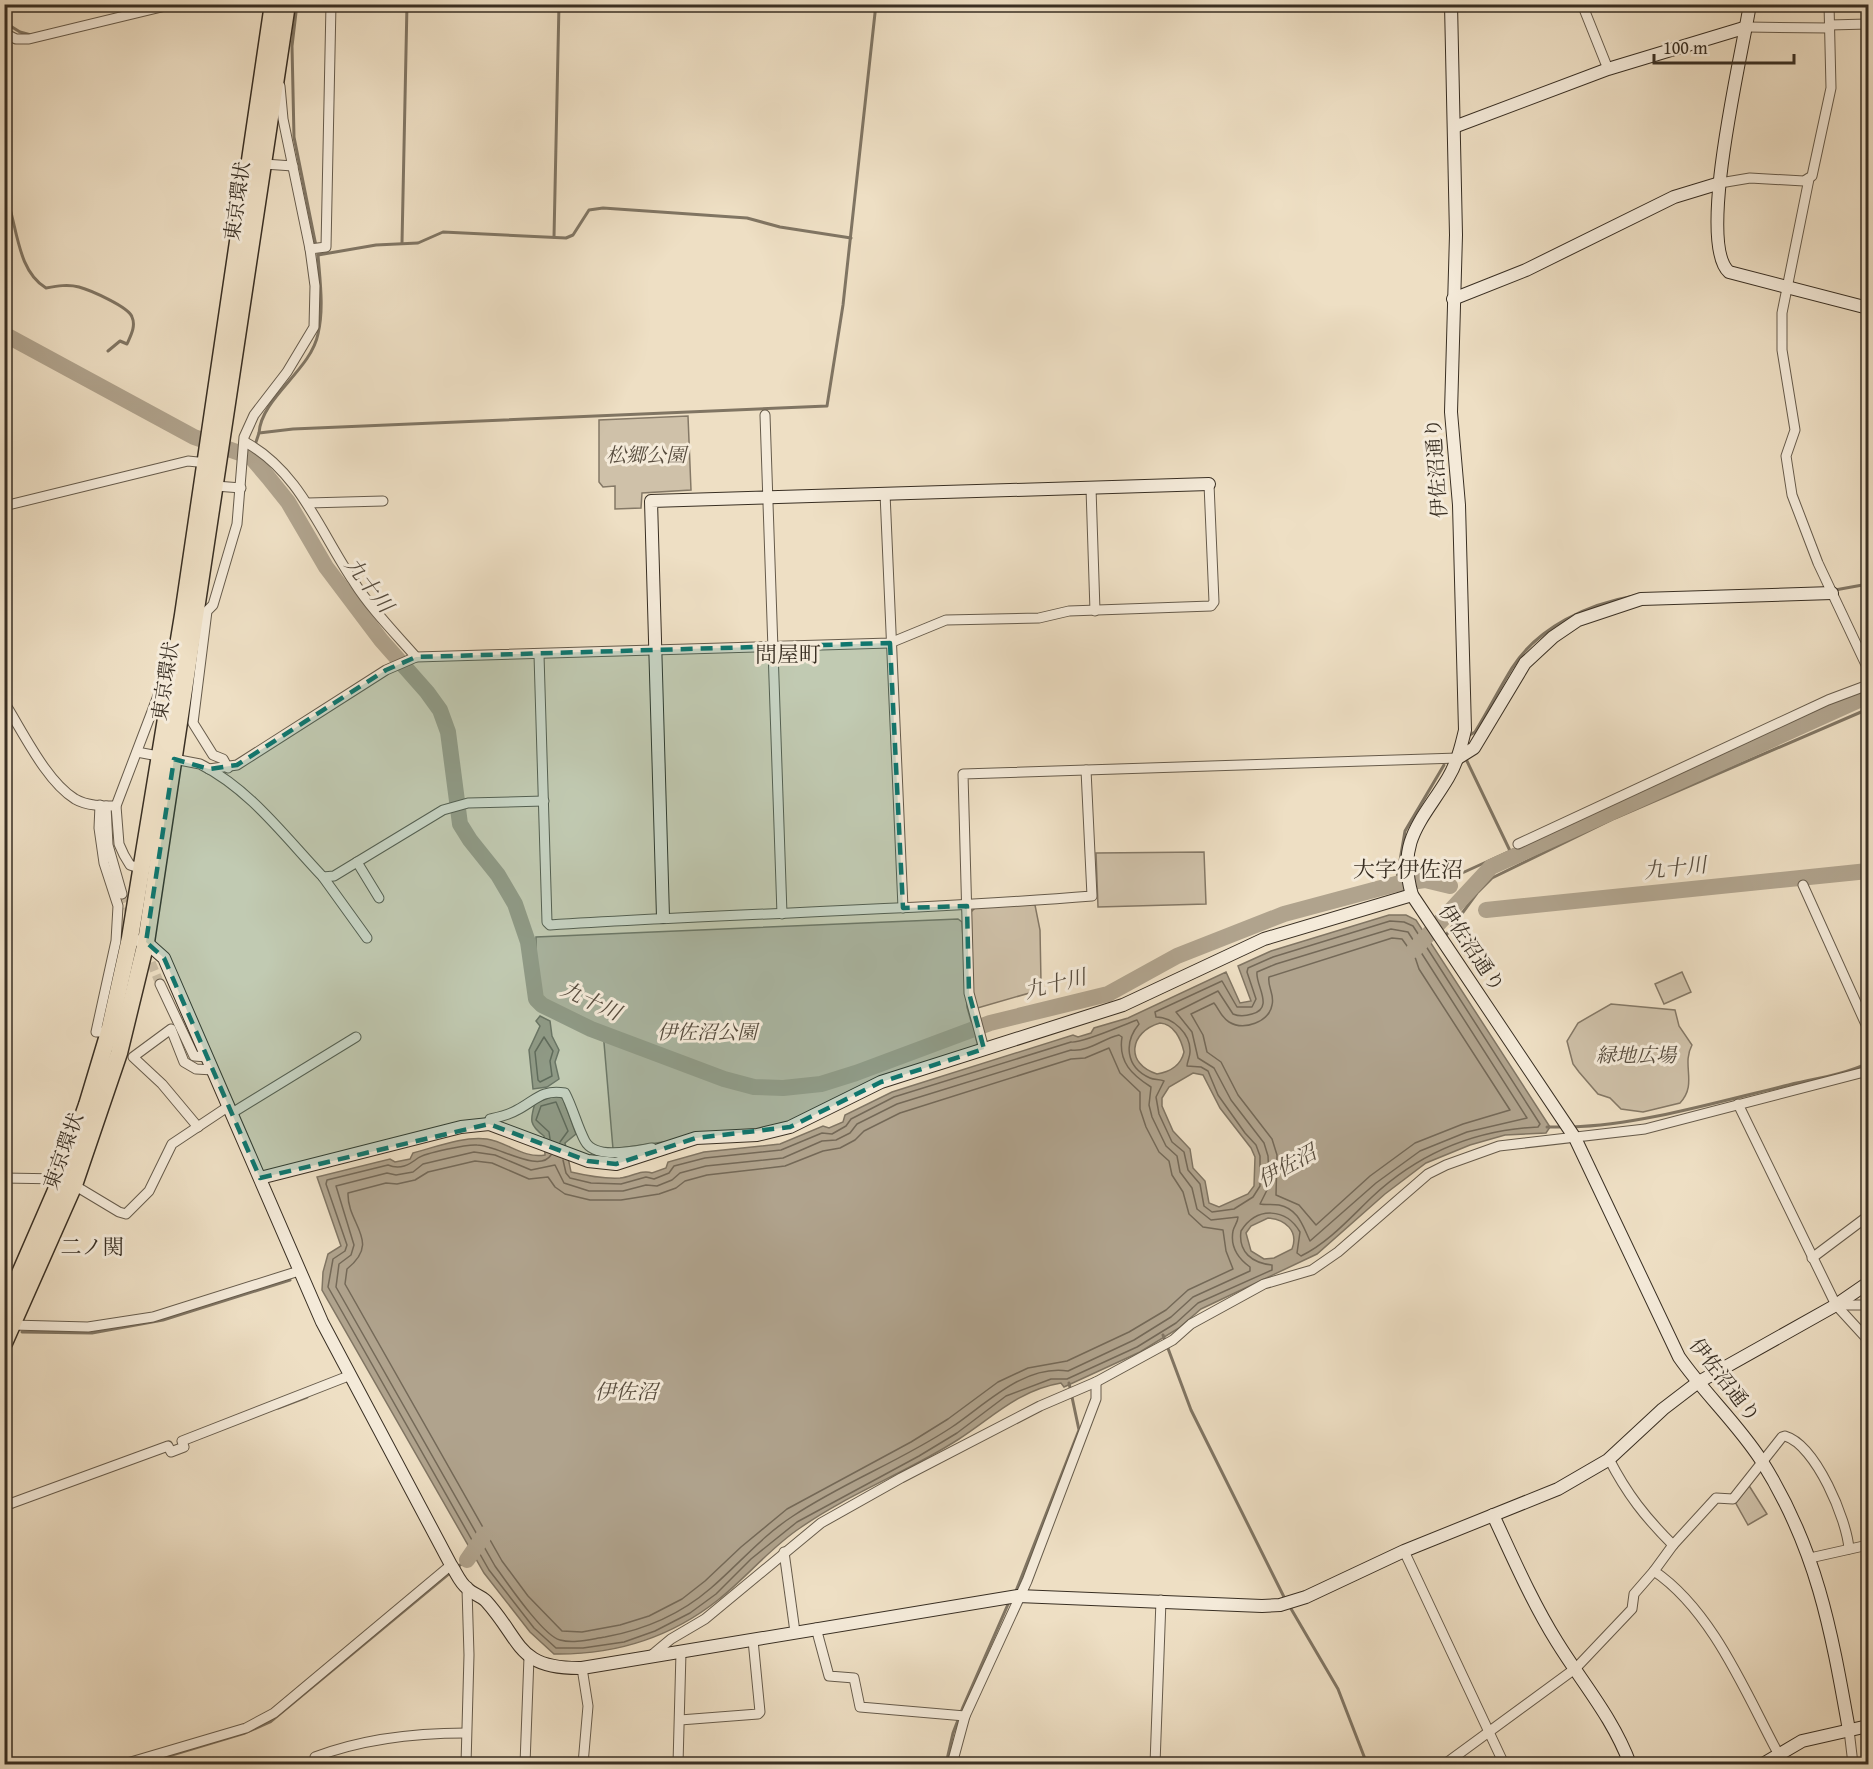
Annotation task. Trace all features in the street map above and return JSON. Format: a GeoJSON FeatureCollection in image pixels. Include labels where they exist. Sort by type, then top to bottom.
{"type":"FeatureCollection","features":[{"type":"Feature","properties":{"kind":"highway","name":"東京環状"},"geometry":{"type":"LineString","coordinates":[[67,1182],[109,1032],[138,940],[142,869],[201,614],[216,486],[217,434],[273,4]]}},
{"type":"Feature","properties":{"kind":"highway","name":"東京環状"},"geometry":{"type":"LineString","coordinates":[[4,1343],[8,1318],[67,1182],[119,1053],[167,758],[171,692],[207,463],[217,434],[264,164],[287,4]]}},
{"type":"Feature","properties":{"kind":"street"},"geometry":{"type":"LineString","coordinates":[[4,33],[16,39],[29,39],[174,4]]}},
{"type":"Feature","properties":{"kind":"street"},"geometry":{"type":"LineString","coordinates":[[310,249],[326,247],[331,4]]}},
{"type":"Feature","properties":{"kind":"street","name":"伊佐沼通り"},"geometry":{"type":"LineString","coordinates":[[1451,4],[1454,127],[1452,412],[1459,505],[1465,730],[1458,758],[1410,839],[1406,874],[1411,892],[1575,1138],[1664,1328],[1697,1383],[1743,1434],[1762,1462],[1810,1558],[1830,1626],[1849,1730]]}},
{"type":"Feature","properties":{"kind":"street"},"geometry":{"type":"LineString","coordinates":[[1582,4],[1608,69]]}},
{"type":"Feature","properties":{"kind":"street"},"geometry":{"type":"LineString","coordinates":[[1750,4],[1720,183],[1716,228],[1719,255],[1729,272],[1869,308]]}},
{"type":"Feature","properties":{"kind":"street"},"geometry":{"type":"LineString","coordinates":[[1829,4],[1831,88],[1814,170],[1809,179],[1782,313],[1782,350],[1795,430],[1785,456],[1791,495],[1832,593],[1869,669]]}},
{"type":"Feature","properties":{"kind":"street"},"geometry":{"type":"LineString","coordinates":[[1454,127],[1608,69],[1746,27],[1829,27],[1869,24]]}},
{"type":"Feature","properties":{"kind":"street"},"geometry":{"type":"LineString","coordinates":[[228,768],[223,759],[213,754],[193,723],[201,614],[213,605],[237,524],[244,440],[254,415],[287,372],[314,327],[315,286],[310,249],[284,119],[279,66]]}},
{"type":"Feature","properties":{"kind":"street"},"geometry":{"type":"LineString","coordinates":[[264,164],[293,166]]}},
{"type":"Feature","properties":{"kind":"street"},"geometry":{"type":"LineString","coordinates":[[1453,299],[1526,270],[1674,197],[1720,183],[1750,178],[1809,179]]}},
{"type":"Feature","properties":{"kind":"street"},"geometry":{"type":"LineString","coordinates":[[765,415],[782,914]]}},
{"type":"Feature","properties":{"kind":"street"},"geometry":{"type":"LineString","coordinates":[[217,434],[244,440],[265,453],[279,466],[308,503],[355,584],[416,657]]}},
{"type":"Feature","properties":{"kind":"street"},"geometry":{"type":"LineString","coordinates":[[4,506],[188,461],[207,463]]}},
{"type":"Feature","properties":{"kind":"street"},"geometry":{"type":"LineString","coordinates":[[137,752],[209,769],[228,768],[254,756],[389,669],[416,657],[654,652],[890,643],[946,620],[1039,618],[1069,611],[1211,606],[1214,602],[1209,484],[885,493],[649,503],[654,652],[663,917]]}},
{"type":"Feature","properties":{"kind":"street"},"geometry":{"type":"LineString","coordinates":[[216,486],[241,488]]}},
{"type":"Feature","properties":{"kind":"street"},"geometry":{"type":"LineString","coordinates":[[1091,488],[1095,611]]}},
{"type":"Feature","properties":{"kind":"street"},"geometry":{"type":"LineString","coordinates":[[885,493],[903,908]]}},
{"type":"Feature","properties":{"kind":"street"},"geometry":{"type":"LineString","coordinates":[[308,503],[383,501]]}},
{"type":"Feature","properties":{"kind":"street"},"geometry":{"type":"LineString","coordinates":[[982,1042],[969,993],[965,913],[967,906],[963,774],[1458,758],[1474,748],[1525,663],[1553,637],[1578,620],[1641,599],[1832,593]]}},
{"type":"Feature","properties":{"kind":"street"},"geometry":{"type":"LineString","coordinates":[[539,655],[547,922],[550,925],[663,917],[967,906],[1092,896],[1086,770]]}},
{"type":"Feature","properties":{"kind":"street"},"geometry":{"type":"LineString","coordinates":[[1518,844],[1828,700],[1869,685]]}},
{"type":"Feature","properties":{"kind":"street"},"geometry":{"type":"LineString","coordinates":[[109,1032],[96,1032],[117,941],[118,906],[104,863],[99,828],[107,806],[137,752],[159,693],[171,692]]}},
{"type":"Feature","properties":{"kind":"street"},"geometry":{"type":"LineString","coordinates":[[4,702],[60,786],[76,799],[107,806]]}},
{"type":"Feature","properties":{"kind":"street"},"geometry":{"type":"LineString","coordinates":[[209,769],[246,794],[323,877],[367,938]]}},
{"type":"Feature","properties":{"kind":"street"},"geometry":{"type":"LineString","coordinates":[[323,877],[334,876],[443,810],[468,803],[544,801]]}},
{"type":"Feature","properties":{"kind":"street"},"geometry":{"type":"LineString","coordinates":[[107,806],[124,855],[130,865],[142,869]]}},
{"type":"Feature","properties":{"kind":"street"},"geometry":{"type":"LineString","coordinates":[[107,806],[108,845],[122,894]]}},
{"type":"Feature","properties":{"kind":"street"},"geometry":{"type":"LineString","coordinates":[[357,862],[379,898]]}},
{"type":"Feature","properties":{"kind":"street"},"geometry":{"type":"LineString","coordinates":[[1803,885],[1869,1029]]}},
{"type":"Feature","properties":{"kind":"street"},"geometry":{"type":"LineString","coordinates":[[260,1178],[461,1127],[489,1124],[571,1156],[588,1161],[616,1164],[696,1138],[757,1135],[790,1127],[881,1082],[982,1042],[1123,1005],[1264,939],[1411,892]]}},
{"type":"Feature","properties":{"kind":"street"},"geometry":{"type":"LineString","coordinates":[[138,940],[164,958],[299,1271],[451,1565],[467,1589],[487,1602],[513,1640],[529,1657],[552,1666],[582,1668],[653,1654],[681,1652],[1018,1596],[1280,1605],[1306,1597],[1404,1551],[1558,1489],[1610,1459],[1663,1409],[1697,1383],[1836,1305],[1869,1283]]}},
{"type":"Feature","properties":{"kind":"street"},"geometry":{"type":"LineString","coordinates":[[160,984],[194,1056],[207,1057]]}},
{"type":"Feature","properties":{"kind":"street"},"geometry":{"type":"LineString","coordinates":[[198,1127],[162,1084],[133,1057],[171,1029],[184,1062],[196,1069],[213,1070]]}},
{"type":"Feature","properties":{"kind":"street"},"geometry":{"type":"LineString","coordinates":[[4,1179],[67,1182],[126,1214],[149,1191],[172,1144],[356,1037]]}},
{"type":"Feature","properties":{"kind":"street"},"geometry":{"type":"LineString","coordinates":[[653,1654],[671,1639],[705,1620],[821,1523],[901,1478],[1040,1406],[1096,1382],[1173,1340],[1191,1324],[1264,1284],[1312,1270],[1338,1252],[1428,1174],[1499,1146],[1645,1129],[1869,1071]]}},
{"type":"Feature","properties":{"kind":"street"},"geometry":{"type":"LineString","coordinates":[[489,1124],[490,1119],[521,1109],[537,1096],[557,1091],[565,1093],[585,1143],[593,1150],[634,1151],[678,1144]]}},
{"type":"Feature","properties":{"kind":"street"},"geometry":{"type":"LineString","coordinates":[[1738,1104],[1836,1305],[1869,1340]]}},
{"type":"Feature","properties":{"kind":"street"},"geometry":{"type":"LineString","coordinates":[[1812,1258],[1869,1216]]}},
{"type":"Feature","properties":{"kind":"street"},"geometry":{"type":"LineString","coordinates":[[8,1318],[88,1327],[153,1317],[299,1271]]}},
{"type":"Feature","properties":{"kind":"street"},"geometry":{"type":"LineString","coordinates":[[1836,1305],[1869,1305]]}},
{"type":"Feature","properties":{"kind":"street"},"geometry":{"type":"LineString","coordinates":[[4,1506],[168,1446],[171,1452],[184,1448],[182,1441],[351,1375]]}},
{"type":"Feature","properties":{"kind":"street"},"geometry":{"type":"LineString","coordinates":[[951,1764],[965,1716],[983,1682],[1026,1581],[1096,1399],[1096,1382]]}},
{"type":"Feature","properties":{"kind":"street"},"geometry":{"type":"LineString","coordinates":[[1445,1764],[1576,1668],[1632,1609],[1634,1594],[1673,1545],[1716,1498],[1733,1498],[1782,1437],[1785,1436],[1795,1441],[1812,1460],[1842,1513],[1848,1532],[1849,1549]]}},
{"type":"Feature","properties":{"kind":"street"},"geometry":{"type":"LineString","coordinates":[[1610,1459],[1626,1491],[1648,1520],[1673,1545]]}},
{"type":"Feature","properties":{"kind":"street"},"geometry":{"type":"LineString","coordinates":[[1493,1515],[1537,1608],[1614,1728],[1630,1764]]}},
{"type":"Feature","properties":{"kind":"street"},"geometry":{"type":"LineString","coordinates":[[1810,1558],[1869,1545]]}},
{"type":"Feature","properties":{"kind":"street"},"geometry":{"type":"LineString","coordinates":[[1404,1551],[1504,1764]]}},
{"type":"Feature","properties":{"kind":"street"},"geometry":{"type":"LineString","coordinates":[[784,1552],[795,1632]]}},
{"type":"Feature","properties":{"kind":"street"},"geometry":{"type":"LineString","coordinates":[[124,1764],[246,1728],[274,1713],[451,1565]]}},
{"type":"Feature","properties":{"kind":"street"},"geometry":{"type":"LineString","coordinates":[[1654,1571],[1701,1618],[1779,1755]]}},
{"type":"Feature","properties":{"kind":"street"},"geometry":{"type":"LineString","coordinates":[[467,1589],[466,1764],[470,1764]]}},
{"type":"Feature","properties":{"kind":"street"},"geometry":{"type":"LineString","coordinates":[[1155,1764],[1161,1600]]}},
{"type":"Feature","properties":{"kind":"street"},"geometry":{"type":"LineString","coordinates":[[816,1628],[829,1676],[854,1678],[860,1707],[965,1716]]}},
{"type":"Feature","properties":{"kind":"street"},"geometry":{"type":"LineString","coordinates":[[680,1720],[760,1712],[753,1640]]}},
{"type":"Feature","properties":{"kind":"street"},"geometry":{"type":"LineString","coordinates":[[678,1764],[681,1652]]}},
{"type":"Feature","properties":{"kind":"street"},"geometry":{"type":"LineString","coordinates":[[525,1764],[529,1657]]}},
{"type":"Feature","properties":{"kind":"street"},"geometry":{"type":"LineString","coordinates":[[582,1668],[588,1706],[583,1764]]}},
{"type":"Feature","properties":{"kind":"street"},"geometry":{"type":"LineString","coordinates":[[1763,1764],[1802,1741],[1869,1726]]}},
{"type":"Feature","properties":{"kind":"street"},"geometry":{"type":"LineString","coordinates":[[1849,1730],[1853,1764]]}},
{"type":"Feature","properties":{"kind":"street"},"geometry":{"type":"LineString","coordinates":[[318,1764],[315,1757],[369,1743],[431,1732],[466,1732]]}},
{"type":"Feature","properties":{"kind":"street"},"geometry":{"type":"LineString","coordinates":[[4,1760],[6,1764]]}},
{"type":"Feature","properties":{"kind":"highlighted area"},"geometry":{"type":"Polygon","coordinates":[[[890,643],[903,908],[967,906],[969,993],[984,1049],[881,1082],[790,1127],[696,1138],[616,1164],[588,1161],[489,1124],[260,1178],[164,958],[146,942],[174,759],[209,769],[237,765],[386,670],[416,657],[890,643]]]}},
{"type":"Feature","properties":{"kind":"green space","name":"松郷公園"},"geometry":{"type":"Polygon","coordinates":[[[688,416],[691,490],[642,493],[641,508],[615,509],[615,486],[603,487],[599,482],[599,420],[688,416]]]}},
{"type":"Feature","properties":{"kind":"green space"},"geometry":{"type":"Polygon","coordinates":[[[1204,852],[1206,904],[1098,907],[1096,853],[1204,852]]]}},
{"type":"Feature","properties":{"kind":"green space"},"geometry":{"type":"Polygon","coordinates":[[[1035,905],[1040,930],[1041,982],[1033,992],[974,1009],[969,914],[975,908],[1035,905]]]}},
{"type":"Feature","properties":{"kind":"green space","name":"伊佐沼公園"},"geometry":{"type":"Polygon","coordinates":[[[958,919],[962,922],[967,1007],[978,1046],[779,1126],[613,1149],[603,1031],[561,1011],[539,994],[536,987],[536,937],[958,919]]]}},
{"type":"Feature","properties":{"kind":"green space"},"geometry":{"type":"Polygon","coordinates":[[[1682,972],[1691,992],[1664,1004],[1655,984],[1682,972]]]}},
{"type":"Feature","properties":{"kind":"green space","name":"緑地広場"},"geometry":{"type":"Polygon","coordinates":[[[1611,1004],[1675,1010],[1679,1026],[1692,1045],[1688,1060],[1688,1089],[1680,1103],[1643,1112],[1621,1109],[1610,1098],[1598,1094],[1573,1064],[1567,1041],[1578,1023],[1611,1004]]]}},
{"type":"Feature","properties":{"kind":"green space"},"geometry":{"type":"Polygon","coordinates":[[[1748,1484],[1767,1514],[1748,1525],[1734,1500],[1748,1484]]]}},
{"type":"Feature","properties":{"kind":"water","name":"伊佐沼"},"geometry":{"type":"Polygon","coordinates":[[[1389,915],[1406,915],[1416,920],[1550,1127],[1546,1133],[1505,1135],[1470,1145],[1426,1163],[1385,1194],[1317,1254],[1201,1309],[1179,1328],[1140,1352],[1064,1387],[1061,1383],[1019,1398],[940,1451],[819,1515],[789,1536],[729,1591],[700,1613],[681,1625],[641,1642],[599,1651],[554,1654],[530,1632],[484,1573],[322,1290],[323,1272],[328,1254],[341,1246],[317,1177],[390,1159],[395,1162],[410,1159],[413,1153],[478,1138],[494,1141],[530,1155],[545,1155],[544,1136],[533,1125],[532,1114],[535,1103],[557,1095],[563,1099],[576,1134],[565,1143],[571,1172],[602,1178],[620,1178],[640,1173],[652,1173],[666,1168],[668,1162],[704,1152],[780,1144],[823,1126],[829,1128],[843,1122],[845,1115],[892,1092],[1073,1035],[1078,1037],[1091,1033],[1094,1028],[1128,1018],[1226,972],[1240,1003],[1251,1001],[1238,966],[1271,951],[1389,915]],[[1160,1023],[1142,1033],[1135,1048],[1140,1063],[1157,1074],[1174,1067],[1184,1052],[1173,1029],[1160,1023]],[[1193,1073],[1169,1087],[1162,1098],[1162,1106],[1173,1131],[1190,1149],[1193,1168],[1205,1181],[1209,1203],[1219,1207],[1248,1194],[1254,1186],[1255,1157],[1251,1148],[1220,1108],[1203,1075],[1193,1073]],[[1268,1218],[1251,1226],[1246,1233],[1251,1251],[1264,1259],[1274,1258],[1292,1249],[1294,1237],[1292,1232],[1280,1221],[1268,1218]]]}},
{"type":"Feature","properties":{"kind":"water"},"geometry":{"type":"Polygon","coordinates":[[[540,1016],[550,1021],[552,1036],[559,1050],[555,1062],[559,1079],[547,1087],[533,1089],[529,1050],[540,1026],[536,1021],[540,1016]]]}},
{"type":"Feature","properties":{"kind":"waterway"},"geometry":{"type":"LineString","coordinates":[[297,4],[292,46],[294,137],[316,246]]}},
{"type":"Feature","properties":{"kind":"waterway"},"geometry":{"type":"LineString","coordinates":[[402,243],[407,4]]}},
{"type":"Feature","properties":{"kind":"waterway"},"geometry":{"type":"LineString","coordinates":[[554,237],[559,4]]}},
{"type":"Feature","properties":{"kind":"waterway"},"geometry":{"type":"LineString","coordinates":[[251,457],[259,433],[293,429],[827,406],[843,305],[876,4]]}},
{"type":"Feature","properties":{"kind":"waterway"},"geometry":{"type":"LineString","coordinates":[[4,22],[20,32],[31,35]]}},
{"type":"Feature","properties":{"kind":"waterway"},"geometry":{"type":"LineString","coordinates":[[4,191],[23,257],[36,280],[46,288],[75,286],[100,295],[117,304],[132,317],[133,327],[127,344],[120,341],[108,351]]}},
{"type":"Feature","properties":{"kind":"waterway"},"geometry":{"type":"LineString","coordinates":[[318,255],[376,245],[418,243],[443,232],[566,238],[573,235],[589,210],[603,208],[747,218],[780,227],[851,238]]}},
{"type":"Feature","properties":{"kind":"waterway"},"geometry":{"type":"LineString","coordinates":[[259,433],[268,408],[314,347],[320,324],[321,305],[318,255]]}},
{"type":"Feature","properties":{"kind":"waterway","name":"九十川"},"geometry":{"type":"LineString","coordinates":[[4,334],[194,437],[251,457],[268,477],[288,502],[326,567],[381,640],[440,710],[448,732],[460,824],[498,875],[515,904],[528,942],[536,999],[542,1005],[591,1029],[724,1079],[754,1087],[783,1088],[821,1084],[990,1023],[1108,994],[1177,956],[1284,914],[1396,884],[1425,880],[1450,886]]}},
{"type":"Feature","properties":{"kind":"waterway"},"geometry":{"type":"LineString","coordinates":[[1835,590],[1868,584]]}},
{"type":"Feature","properties":{"kind":"waterway"},"geometry":{"type":"LineString","coordinates":[[1468,736],[1475,732],[1523,653],[1550,629],[1582,611],[1634,596]]}},
{"type":"Feature","properties":{"kind":"waterway"},"geometry":{"type":"LineString","coordinates":[[1583,819],[1868,691]]}},
{"type":"Feature","properties":{"kind":"waterway"},"geometry":{"type":"LineString","coordinates":[[1414,950],[1491,867],[1868,696]]}},
{"type":"Feature","properties":{"kind":"waterway"},"geometry":{"type":"LineString","coordinates":[[1444,938],[1477,893],[1492,878],[1615,818],[1868,709]]}},
{"type":"Feature","properties":{"kind":"waterway"},"geometry":{"type":"LineString","coordinates":[[1465,757],[1513,857]]}},
{"type":"Feature","properties":{"kind":"waterway"},"geometry":{"type":"LineString","coordinates":[[1396,884],[1405,831],[1444,765]]}},
{"type":"Feature","properties":{"kind":"waterway"},"geometry":{"type":"LineString","coordinates":[[1425,880],[1449,879],[1519,847]]}},
{"type":"Feature","properties":{"kind":"waterway","name":"九十川"},"geometry":{"type":"LineString","coordinates":[[1486,910],[1868,871]]}},
{"type":"Feature","properties":{"kind":"waterway"},"geometry":{"type":"LineString","coordinates":[[1571,1127],[1624,1122],[1678,1112],[1838,1074],[1868,1063]]}},
{"type":"Feature","properties":{"kind":"waterway"},"geometry":{"type":"LineString","coordinates":[[1547,1127],[1564,1127]]}},
{"type":"Feature","properties":{"kind":"waterway"},"geometry":{"type":"LineString","coordinates":[[22,1332],[92,1333],[163,1320],[290,1280]]}},
{"type":"Feature","properties":{"kind":"waterway"},"geometry":{"type":"LineString","coordinates":[[1163,1335],[1191,1410],[1286,1601]]}},
{"type":"Feature","properties":{"kind":"waterway"},"geometry":{"type":"LineString","coordinates":[[1016,1591],[1079,1430],[1069,1383]]}},
{"type":"Feature","properties":{"kind":"waterway"},"geometry":{"type":"LineString","coordinates":[[278,1408],[307,1397]]}},
{"type":"Feature","properties":{"kind":"waterway"},"geometry":{"type":"LineString","coordinates":[[4,1511],[13,1507]]}},
{"type":"Feature","properties":{"kind":"waterway","name":"伊佐沼"},"geometry":{"type":"LineString","coordinates":[[467,1560],[485,1534]]}},
{"type":"Feature","properties":{"kind":"waterway"},"geometry":{"type":"LineString","coordinates":[[456,1568],[467,1560]]}},
{"type":"Feature","properties":{"kind":"waterway"},"geometry":{"type":"LineString","coordinates":[[142,1764],[245,1733],[270,1722],[451,1572]]}},
{"type":"Feature","properties":{"kind":"waterway"},"geometry":{"type":"LineString","coordinates":[[946,1764],[953,1733],[963,1707],[1009,1602]]}},
{"type":"Feature","properties":{"kind":"waterway"},"geometry":{"type":"LineString","coordinates":[[1290,1607],[1338,1689],[1367,1764]]}},
{"type":"Feature","properties":{"kind":"tunnel"},"geometry":{"type":"LineString","coordinates":[[122,894],[131,916]]}},
{"type":"Feature","properties":{"kind":"tunnel"},"geometry":{"type":"LineString","coordinates":[[146,950],[160,984]]}},
{"type":"Feature","properties":{"kind":"district","name":"問屋町"},"geometry":{"type":"Point","coordinates":[788,654]}},
{"type":"Feature","properties":{"kind":"district","name":"大字伊佐沼"},"geometry":{"type":"Point","coordinates":[1408,869]}},
{"type":"Feature","properties":{"kind":"district","name":"二ノ関"},"geometry":{"type":"Point","coordinates":[92,1247]}}]}
